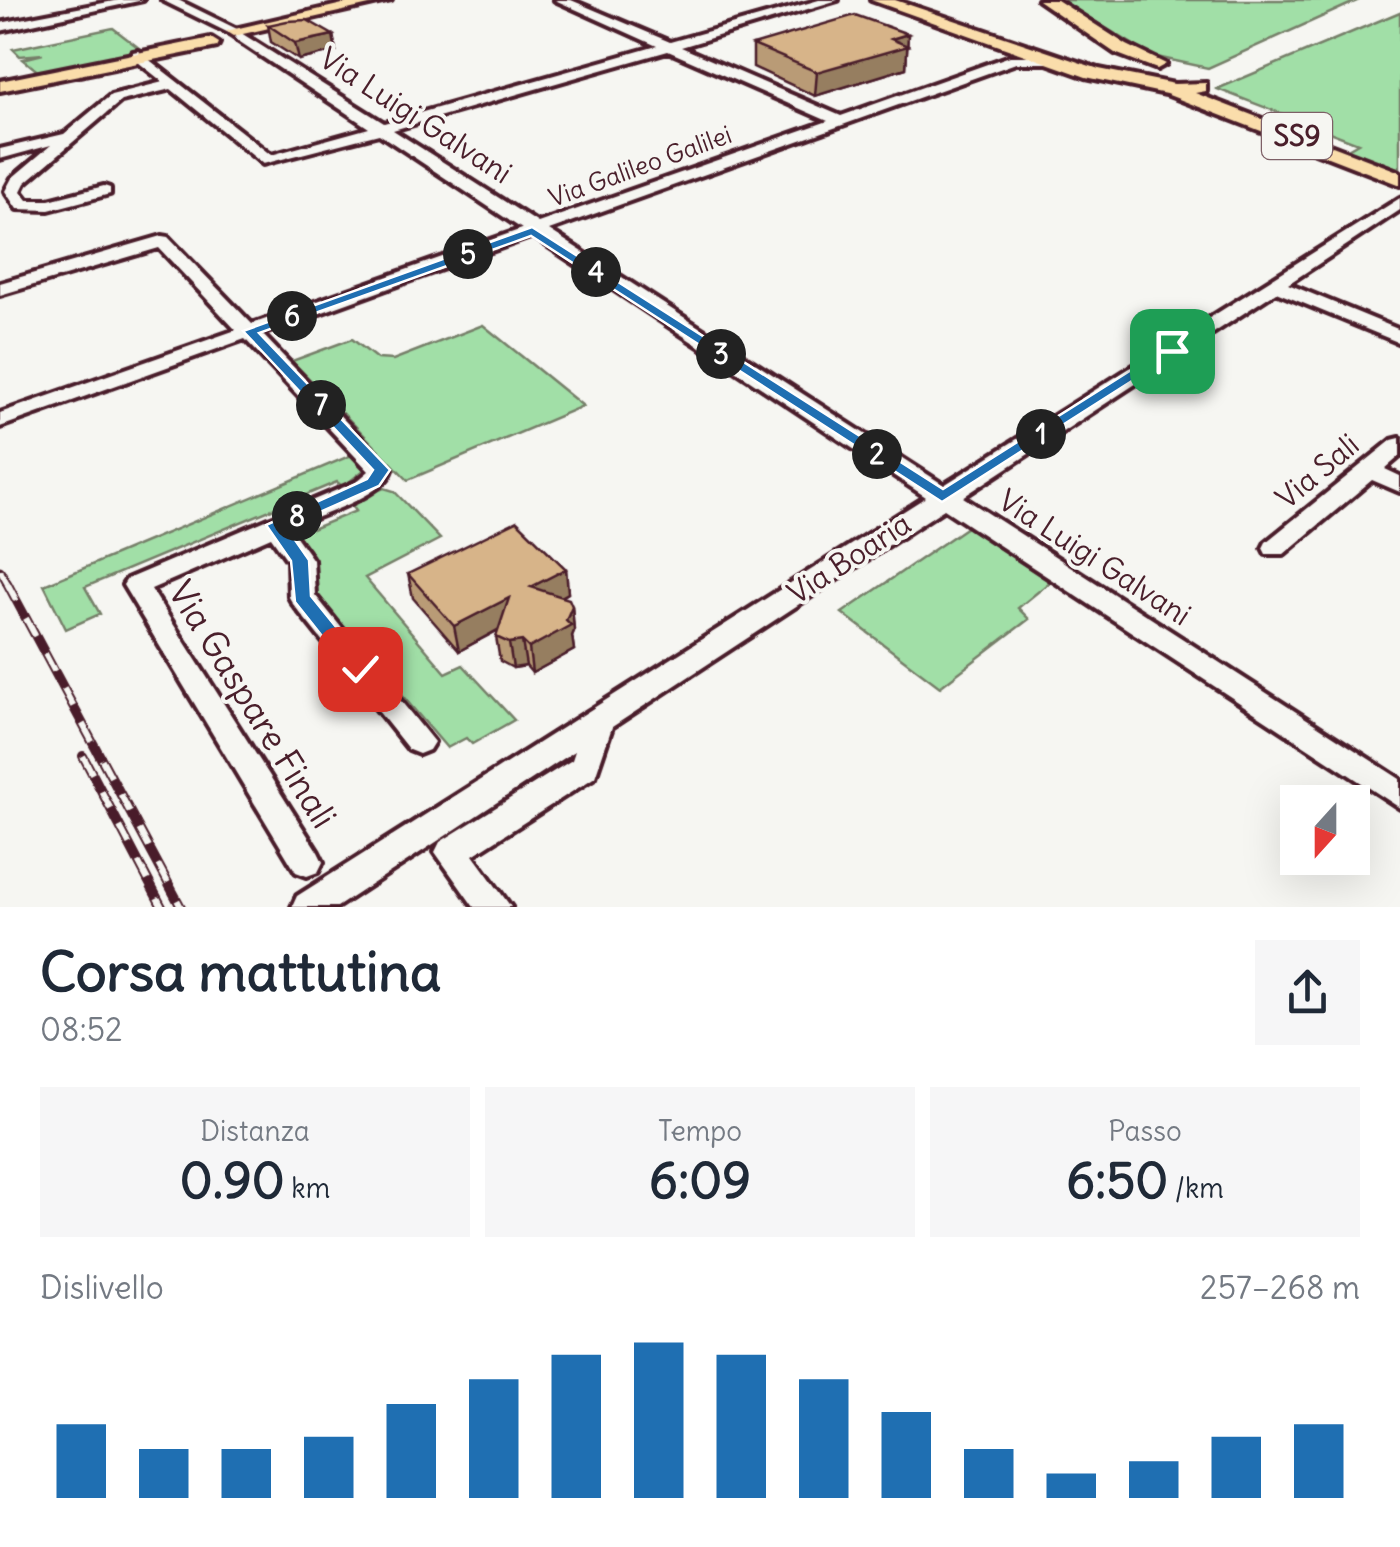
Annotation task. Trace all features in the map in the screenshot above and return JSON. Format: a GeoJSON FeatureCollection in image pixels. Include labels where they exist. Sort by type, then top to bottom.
{"type":"FeatureCollection","features":[{"type":"Feature","properties":{"kind":"main road","name":"SS9"},"geometry":{"type":"LineString","coordinates":[[1032,0],[1110,50],[1128,74],[1375,171],[1400,176]]}},
{"type":"Feature","properties":{"kind":"main road","name":"SS9"},"geometry":{"type":"LineString","coordinates":[[1046,0],[1121,49],[1156,64],[1192,71],[1203,79],[1200,86]]}},
{"type":"Feature","properties":{"kind":"main road"},"geometry":{"type":"LineString","coordinates":[[0,86],[370,1]]}},
{"type":"Feature","properties":{"kind":"main road"},"geometry":{"type":"LineString","coordinates":[[888,2],[1014,50],[1128,74]]}},
{"type":"Feature","properties":{"kind":"main road"},"geometry":{"type":"LineString","coordinates":[[1014,50],[1128,74]]}},
{"type":"Feature","properties":{"kind":"main road","name":"SS9"},"geometry":{"type":"LineString","coordinates":[[1128,74],[1156,64]]}},
{"type":"Feature","properties":{"kind":"main road","name":"SS9"},"geometry":{"type":"LineString","coordinates":[[1173,92],[1200,86],[1236,109],[1400,176]]}},
{"type":"Feature","properties":{"kind":"street"},"geometry":{"type":"LineString","coordinates":[[3,24],[137,0]]}},
{"type":"Feature","properties":{"kind":"street","name":"Via Luigi Galvani"},"geometry":{"type":"LineString","coordinates":[[168,0],[380,129],[1400,795]]}},
{"type":"Feature","properties":{"kind":"street"},"geometry":{"type":"LineString","coordinates":[[561,0],[842,121]]}},
{"type":"Feature","properties":{"kind":"street"},"geometry":{"type":"LineString","coordinates":[[138,55],[268,160],[832,0]]}},
{"type":"Feature","properties":{"kind":"street","name":"Via Galileo Galilei"},"geometry":{"type":"LineString","coordinates":[[0,420],[842,121],[1014,50]]}},
{"type":"Feature","properties":{"kind":"street"},"geometry":{"type":"LineString","coordinates":[[104,190],[35,206],[23,205],[14,196],[18,181],[116,98],[174,84]]}},
{"type":"Feature","properties":{"kind":"street"},"geometry":{"type":"LineString","coordinates":[[0,154],[70,136]]}},
{"type":"Feature","properties":{"kind":"street"},"geometry":{"type":"LineString","coordinates":[[1375,171],[1400,190]]}},
{"type":"Feature","properties":{"kind":"street","name":"Via Boaria"},"geometry":{"type":"LineString","coordinates":[[309,907],[942,497],[1397,209]]}},
{"type":"Feature","properties":{"kind":"street"},"geometry":{"type":"LineString","coordinates":[[0,289],[162,241],[381,470],[374,482],[275,525],[300,560],[302,597],[419,742]]}},
{"type":"Feature","properties":{"kind":"street"},"geometry":{"type":"LineString","coordinates":[[1276,285],[1400,337]]}},
{"type":"Feature","properties":{"kind":"street","name":"Via Sali"},"geometry":{"type":"LineString","coordinates":[[1275,548],[1400,445]]}},
{"type":"Feature","properties":{"kind":"street"},"geometry":{"type":"LineString","coordinates":[[901,470],[912,501],[903,523],[942,519],[982,522]]}},
{"type":"Feature","properties":{"kind":"street"},"geometry":{"type":"LineString","coordinates":[[1370,470],[1400,485]]}},
{"type":"Feature","properties":{"kind":"street","name":"Via Gaspare Finali"},"geometry":{"type":"LineString","coordinates":[[275,525],[136,585],[307,862]]}},
{"type":"Feature","properties":{"kind":"street"},"geometry":{"type":"LineString","coordinates":[[494,907],[451,852],[584,768],[599,722]]}},
{"type":"Feature","properties":{"kind":"green space"},"geometry":{"type":"Polygon","coordinates":[[[1060,0],[1359,0],[1208,68],[1152,56],[1060,0]]]}},
{"type":"Feature","properties":{"kind":"green space"},"geometry":{"type":"Polygon","coordinates":[[[1400,12],[1400,169],[1346,150],[1358,143],[1217,89],[1400,12]]]}},
{"type":"Feature","properties":{"kind":"green space"},"geometry":{"type":"Polygon","coordinates":[[[113,28],[143,51],[41,74],[23,59],[43,54],[20,56],[13,49],[113,28]]]}},
{"type":"Feature","properties":{"kind":"green space"},"geometry":{"type":"Polygon","coordinates":[[[483,325],[583,406],[408,480],[292,361],[352,339],[377,359],[393,360],[483,325]]]}},
{"type":"Feature","properties":{"kind":"green space"},"geometry":{"type":"Polygon","coordinates":[[[354,454],[365,469],[343,487],[337,482],[85,587],[100,614],[66,629],[44,585],[354,454]]]}},
{"type":"Feature","properties":{"kind":"green space"},"geometry":{"type":"Polygon","coordinates":[[[384,488],[394,491],[440,539],[365,578],[446,673],[463,665],[514,720],[472,744],[466,738],[447,748],[313,591],[313,555],[291,526],[304,520],[312,529],[356,511],[349,502],[384,488]]]}},
{"type":"Feature","properties":{"kind":"green space"},"geometry":{"type":"Polygon","coordinates":[[[967,527],[1050,582],[1018,608],[1029,619],[940,687],[842,613],[967,527]]]}},
{"type":"Feature","properties":{"kind":"building"},"geometry":{"type":"Polygon","coordinates":[[[855,15],[908,34],[891,39],[908,46],[817,72],[753,45],[855,15]]]}},
{"type":"Feature","properties":{"kind":"building"},"geometry":{"type":"Polygon","coordinates":[[[307,20],[333,35],[295,43],[268,25],[287,21],[307,20]]]}},
{"type":"Feature","properties":{"kind":"building"},"geometry":{"type":"Polygon","coordinates":[[[517,521],[566,569],[531,587],[569,599],[572,606],[566,620],[571,625],[529,648],[522,641],[509,643],[496,637],[509,598],[454,626],[408,574],[517,521]]]}},
{"type":"Feature","properties":{"kind":"railway"},"geometry":{"type":"LineString","coordinates":[[0,570],[9,586]]}},
{"type":"Feature","properties":{"kind":"railway"},"geometry":{"type":"LineString","coordinates":[[7,583],[181,907]]}},
{"type":"Feature","properties":{"kind":"railway"},"geometry":{"type":"LineString","coordinates":[[83,756],[162,907]]}},
{"type":"Feature","properties":{"kind":"route"},"geometry":{"type":"LineString","coordinates":[[360,669],[302,597],[300,560],[275,525],[374,482],[381,470],[250,331],[532,231],[942,497],[1172,351]]}}]}
